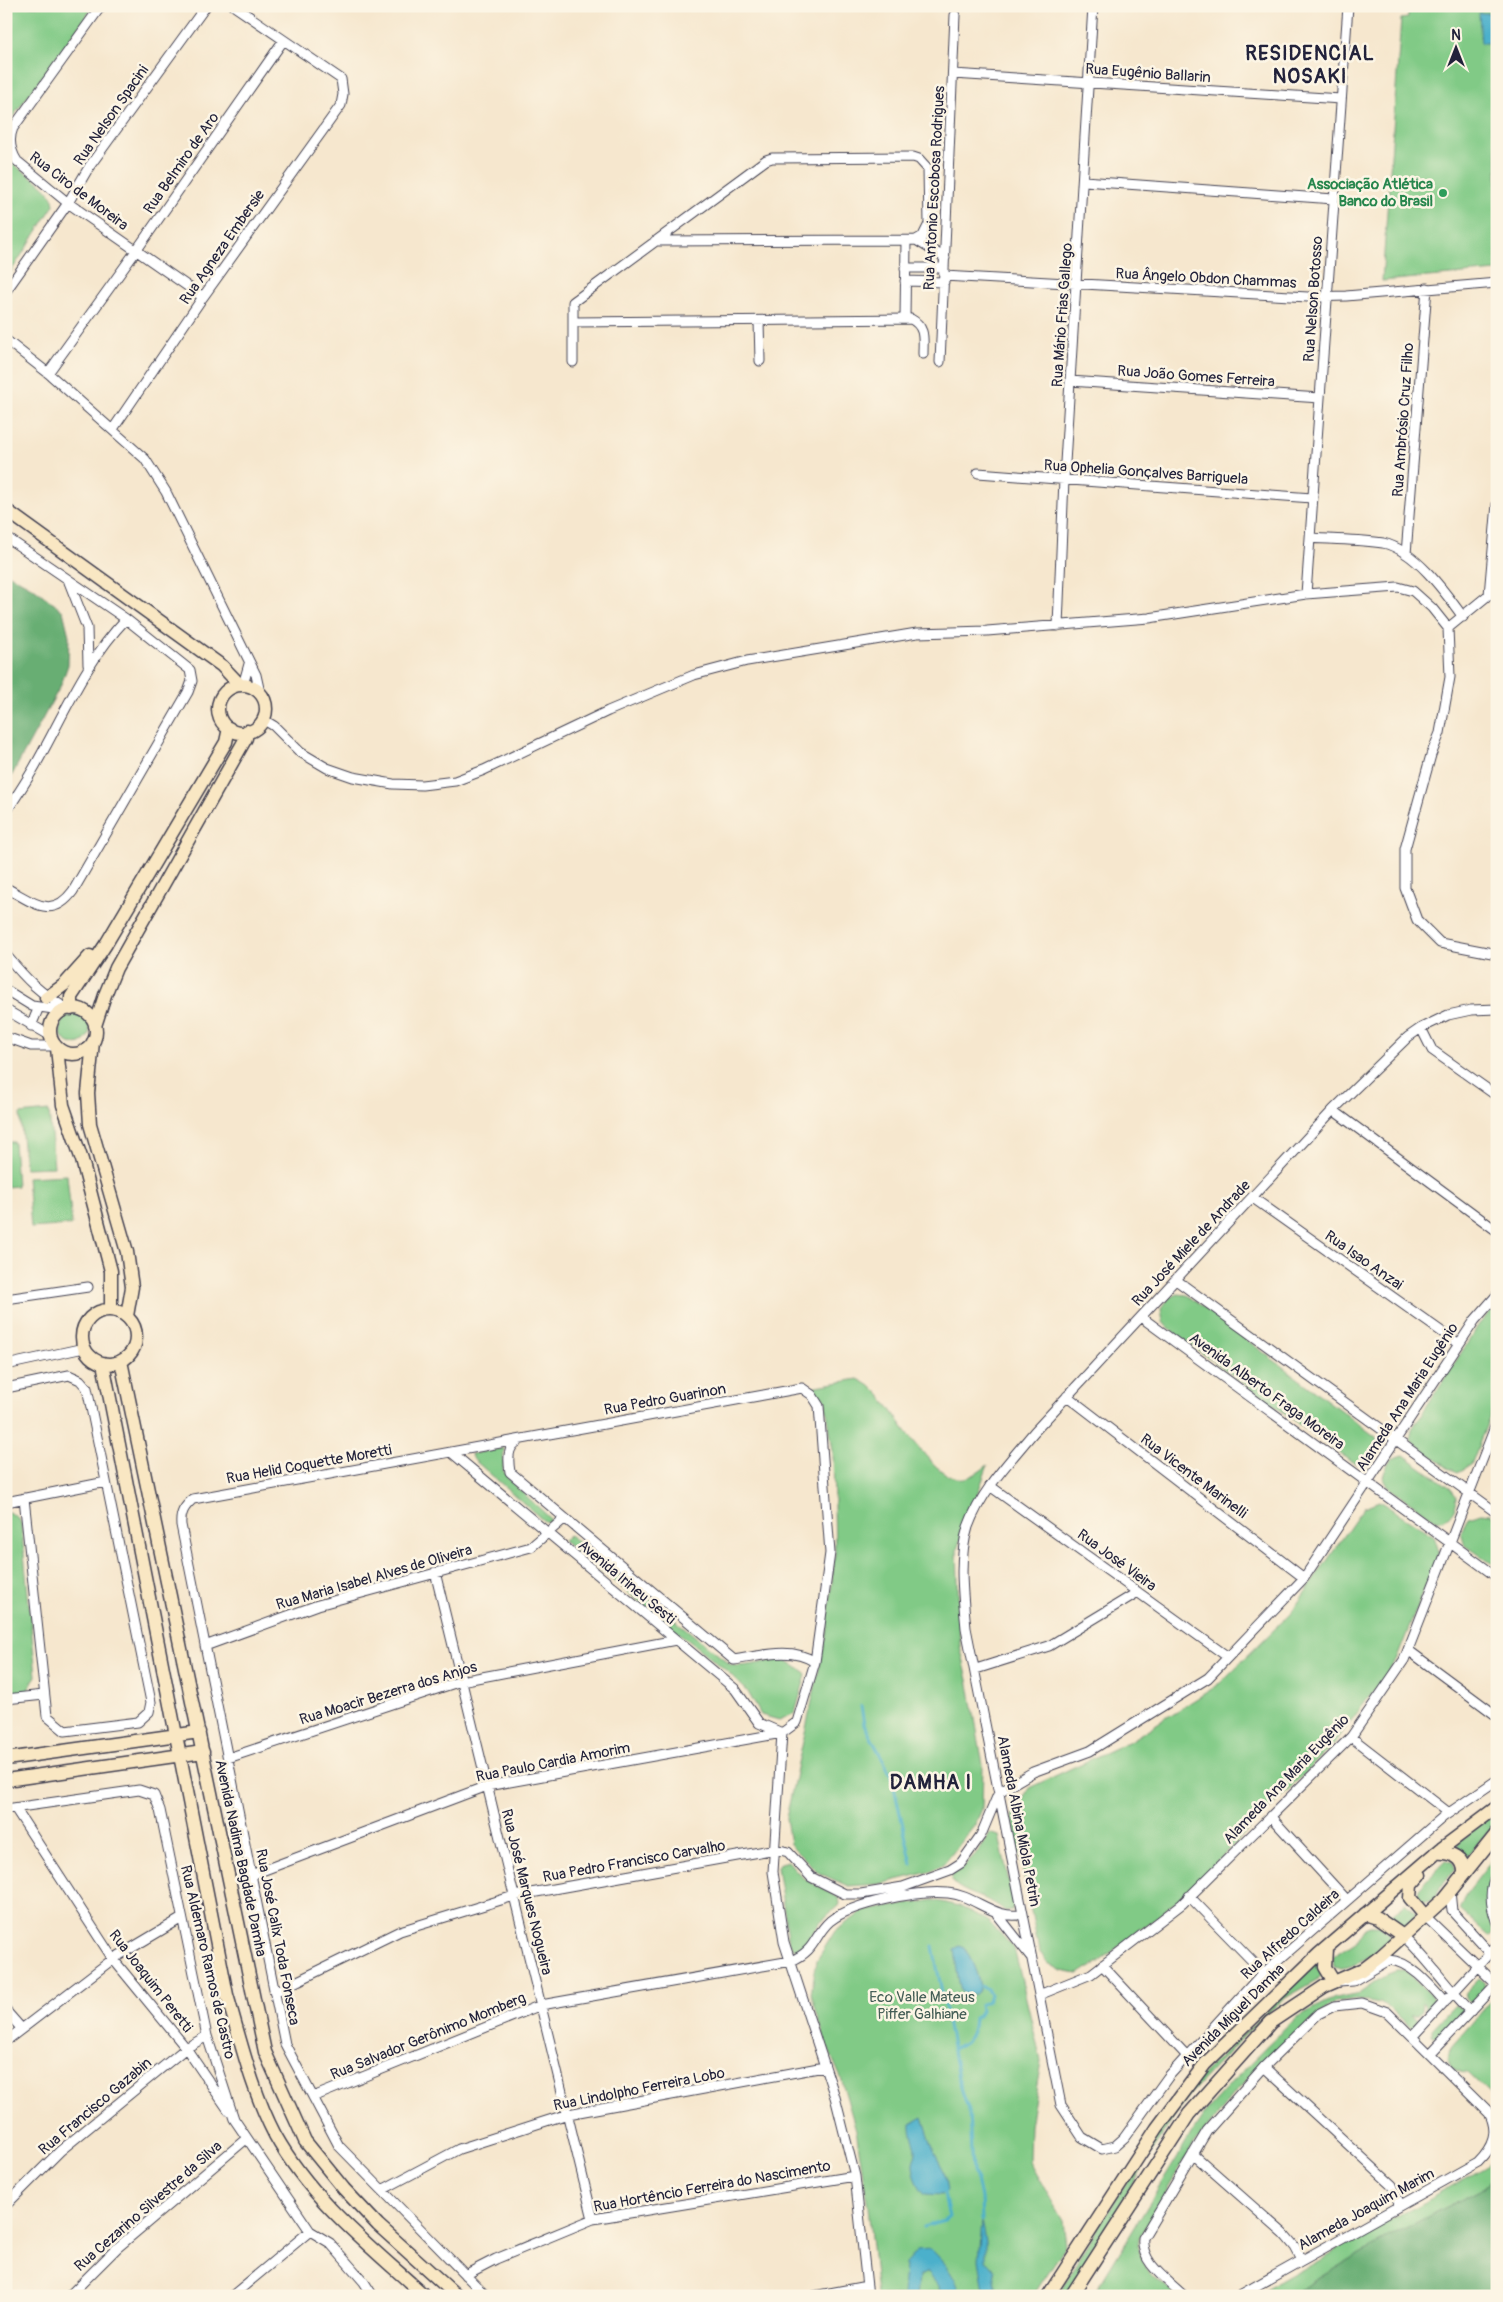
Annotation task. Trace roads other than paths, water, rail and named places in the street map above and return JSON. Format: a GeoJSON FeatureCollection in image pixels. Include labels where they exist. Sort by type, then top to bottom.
{"type":"FeatureCollection","features":[{"type":"Feature","properties":{"kind":"street","name":"Rua Ciro de Moreira"},"geometry":{"type":"LineString","coordinates":[[101,6],[13,128],[10,138],[12,152],[17,161],[68,203],[203,297]]}},
{"type":"Feature","properties":{"kind":"street","name":"Rua Nelson Spacini"},"geometry":{"type":"LineString","coordinates":[[6,291],[68,203],[89,167],[206,6]]}},
{"type":"Feature","properties":{"kind":"street"},"geometry":{"type":"LineString","coordinates":[[234,6],[283,41]]}},
{"type":"Feature","properties":{"kind":"street","name":"Rua Mário Frias Gallego"},"geometry":{"type":"LineString","coordinates":[[1058,626],[1064,479],[1078,284],[1094,6]]}},
{"type":"Feature","properties":{"kind":"street","name":"Rua Nelson Botosso"},"geometry":{"type":"LineString","coordinates":[[1306,594],[1348,6]]}},
{"type":"Feature","properties":{"kind":"street","name":"Rua Antonio Escobosa Rodrigues"},"geometry":{"type":"LineString","coordinates":[[940,362],[955,15]]}},
{"type":"Feature","properties":{"kind":"street","name":"Rua Agneza Embersie"},"geometry":{"type":"LineString","coordinates":[[114,430],[203,297],[341,105],[343,94],[341,78],[283,41]]}},
{"type":"Feature","properties":{"kind":"street","name":"Rua Belmiro de Aro"},"geometry":{"type":"LineString","coordinates":[[48,373],[283,41]]}},
{"type":"Feature","properties":{"kind":"street","name":"Rua Eugênio Ballarin"},"geometry":{"type":"LineString","coordinates":[[953,74],[1342,99]]}},
{"type":"Feature","properties":{"kind":"street"},"geometry":{"type":"LineString","coordinates":[[573,362],[573,302],[766,160],[772,158],[913,157],[920,159],[928,169],[929,224],[923,236],[916,240],[655,242]]}},
{"type":"Feature","properties":{"kind":"street"},"geometry":{"type":"LineString","coordinates":[[1084,181],[1334,200]]}},
{"type":"Feature","properties":{"kind":"street"},"geometry":{"type":"LineString","coordinates":[[916,240],[944,271]]}},
{"type":"Feature","properties":{"kind":"street"},"geometry":{"type":"LineString","coordinates":[[905,319],[906,241]]}},
{"type":"Feature","properties":{"kind":"street"},"geometry":{"type":"LineString","coordinates":[[905,268],[944,271]]}},
{"type":"Feature","properties":{"kind":"street"},"geometry":{"type":"LineString","coordinates":[[905,281],[944,271]]}},
{"type":"Feature","properties":{"kind":"street","name":"Rua Ângelo Obdon Chammas"},"geometry":{"type":"LineString","coordinates":[[944,271],[1078,284],[1327,297],[1497,283]]}},
{"type":"Feature","properties":{"kind":"street","name":"Rua Ambrósio Cruz Filho"},"geometry":{"type":"LineString","coordinates":[[1406,554],[1427,288]]}},
{"type":"Feature","properties":{"kind":"street"},"geometry":{"type":"LineString","coordinates":[[573,322],[905,319],[918,323],[921,327],[923,332],[923,354]]}},
{"type":"Feature","properties":{"kind":"street"},"geometry":{"type":"LineString","coordinates":[[759,321],[760,361]]}},
{"type":"Feature","properties":{"kind":"street"},"geometry":{"type":"LineString","coordinates":[[6,340],[48,373],[145,459],[166,492],[256,675],[266,706],[264,720],[254,730],[235,731],[224,724],[218,712],[218,706],[223,694],[222,666]]}},
{"type":"Feature","properties":{"kind":"street","name":"Rua João Gomes Ferreira"},"geometry":{"type":"LineString","coordinates":[[1070,381],[1320,398]]}},
{"type":"Feature","properties":{"kind":"street","name":"Rua Ophelia Gonçalves Barriguela"},"geometry":{"type":"LineString","coordinates":[[978,473],[1312,498]]}},
{"type":"Feature","properties":{"kind":"street"},"geometry":{"type":"LineString","coordinates":[[1489,595],[1497,504]]}},
{"type":"Feature","properties":{"kind":"street"},"geometry":{"type":"LineString","coordinates":[[6,510],[222,666],[242,685]]}},
{"type":"Feature","properties":{"kind":"street"},"geometry":{"type":"LineString","coordinates":[[6,537],[69,582],[126,619],[190,670],[192,681],[188,692],[73,891],[64,903],[54,907],[41,906],[6,888]]}},
{"type":"Feature","properties":{"kind":"street"},"geometry":{"type":"LineString","coordinates":[[1310,538],[1383,543],[1406,554],[1432,578],[1463,617]]}},
{"type":"Feature","properties":{"kind":"street"},"geometry":{"type":"LineString","coordinates":[[69,582],[87,628],[88,665]]}},
{"type":"Feature","properties":{"kind":"street"},"geometry":{"type":"LineString","coordinates":[[264,720],[274,726],[300,752],[327,768],[353,777],[393,784],[422,786],[455,781],[484,770],[608,712],[694,675],[747,660],[917,633],[1058,626],[1149,618],[1306,594],[1398,587],[1413,591],[1432,608],[1448,628],[1450,677],[1440,734],[1431,755],[1406,849],[1405,888],[1417,920],[1440,943],[1495,952]]}},
{"type":"Feature","properties":{"kind":"street"},"geometry":{"type":"LineString","coordinates":[[1448,628],[1497,588]]}},
{"type":"Feature","properties":{"kind":"street"},"geometry":{"type":"LineString","coordinates":[[6,812],[34,767],[88,665],[110,635],[126,619]]}},
{"type":"Feature","properties":{"kind":"street"},"geometry":{"type":"LineString","coordinates":[[242,685],[249,664]]}},
{"type":"Feature","properties":{"kind":"street"},"geometry":{"type":"LineString","coordinates":[[223,694],[231,688],[242,685],[254,688],[260,692]]}},
{"type":"Feature","properties":{"kind":"street"},"geometry":{"type":"LineString","coordinates":[[111,1310],[111,1271],[82,1160],[63,1105],[54,1043],[53,1021],[68,1009],[71,997],[106,944],[226,742],[229,728]]}},
{"type":"Feature","properties":{"kind":"street"},"geometry":{"type":"LineString","coordinates":[[127,1316],[132,1287],[127,1252],[90,1124],[88,1093],[95,1026],[104,995],[116,968],[246,738],[247,731]]}},
{"type":"Feature","properties":{"kind":"street"},"geometry":{"type":"LineString","coordinates":[[6,990],[32,1006],[42,1002],[64,985],[92,954],[106,944]]}},
{"type":"Feature","properties":{"kind":"street"},"geometry":{"type":"LineString","coordinates":[[6,955],[42,1002],[87,1013],[95,1026]]}},
{"type":"Feature","properties":{"kind":"street"},"geometry":{"type":"LineString","coordinates":[[31,1026],[42,1002]]}},
{"type":"Feature","properties":{"kind":"street","name":"Rua José Miele de Andrade"},"geometry":{"type":"LineString","coordinates":[[990,1486],[1067,1396],[1253,1198],[1332,1110],[1421,1028],[1448,1015],[1471,1010],[1497,1009]]}},
{"type":"Feature","properties":{"kind":"street"},"geometry":{"type":"LineString","coordinates":[[6,1010],[72,1054],[88,1049],[93,1042]]}},
{"type":"Feature","properties":{"kind":"street"},"geometry":{"type":"LineString","coordinates":[[1421,1028],[1432,1050],[1497,1096]]}},
{"type":"Feature","properties":{"kind":"street"},"geometry":{"type":"LineString","coordinates":[[6,1037],[31,1046],[54,1043]]}},
{"type":"Feature","properties":{"kind":"street"},"geometry":{"type":"LineString","coordinates":[[1332,1110],[1497,1231]]}},
{"type":"Feature","properties":{"kind":"street","name":"Rua Isao Anzai"},"geometry":{"type":"LineString","coordinates":[[1253,1198],[1459,1344]]}},
{"type":"Feature","properties":{"kind":"street"},"geometry":{"type":"LineString","coordinates":[[1176,1280],[1497,1513]]}},
{"type":"Feature","properties":{"kind":"street"},"geometry":{"type":"LineString","coordinates":[[6,1299],[88,1288]]}},
{"type":"Feature","properties":{"kind":"street","name":"Alameda Ana Maria Eugênio"},"geometry":{"type":"LineString","coordinates":[[1000,1792],[1034,1772],[1090,1751],[1208,1678],[1304,1578],[1475,1320],[1497,1295]]}},
{"type":"Feature","properties":{"kind":"street"},"geometry":{"type":"LineString","coordinates":[[111,1310],[127,1316],[136,1331],[134,1349],[121,1361],[103,1363],[89,1355],[84,1348],[83,1330],[87,1321],[102,1311],[111,1310]]}},
{"type":"Feature","properties":{"kind":"street","name":"Avenida Alberto Fraga Moreira"},"geometry":{"type":"LineString","coordinates":[[1141,1317],[1497,1577]]}},
{"type":"Feature","properties":{"kind":"street"},"geometry":{"type":"LineString","coordinates":[[6,1365],[84,1348]]}},
{"type":"Feature","properties":{"kind":"street","name":"Avenida Nadima Bagdade Damha"},"geometry":{"type":"LineString","coordinates":[[121,1361],[265,2052],[305,2141],[344,2189],[378,2224],[457,2296]]}},
{"type":"Feature","properties":{"kind":"street"},"geometry":{"type":"LineString","coordinates":[[103,1363],[228,1994],[251,2080],[276,2135],[304,2177],[341,2221],[425,2296]]}},
{"type":"Feature","properties":{"kind":"street"},"geometry":{"type":"LineString","coordinates":[[6,1388],[69,1374],[80,1380],[87,1388],[151,1702],[149,1712],[138,1722],[65,1731],[54,1724],[48,1716],[44,1695],[24,1498]]}},
{"type":"Feature","properties":{"kind":"street","name":"Rua Pedro Guarinon"},"geometry":{"type":"LineString","coordinates":[[450,1452],[802,1388],[812,1395],[819,1406],[830,1553],[815,1662]]}},
{"type":"Feature","properties":{"kind":"street","name":"Rua Vicente Marinelli"},"geometry":{"type":"LineString","coordinates":[[1067,1396],[1304,1578]]}},
{"type":"Feature","properties":{"kind":"street","name":"Alameda Ana Maria Eugênio"},"geometry":{"type":"LineString","coordinates":[[1039,1995],[1091,1974],[1189,1896],[1351,1737],[1404,1660],[1497,1422]]}},
{"type":"Feature","properties":{"kind":"street","name":"Avenida Irineu Sesti"},"geometry":{"type":"LineString","coordinates":[[521,1440],[514,1443],[510,1451],[508,1461],[510,1472],[734,1660],[785,1652],[804,1654],[815,1662]]}},
{"type":"Feature","properties":{"kind":"street","name":"Avenida Irineu Sesti"},"geometry":{"type":"LineString","coordinates":[[450,1452],[735,1689],[759,1723],[782,1733]]}},
{"type":"Feature","properties":{"kind":"street","name":"Rua Helid Coquette Moretti"},"geometry":{"type":"LineString","coordinates":[[180,1516],[185,1506],[193,1499],[450,1452]]}},
{"type":"Feature","properties":{"kind":"street"},"geometry":{"type":"LineString","coordinates":[[6,1502],[106,1482]]}},
{"type":"Feature","properties":{"kind":"street","name":"Rua José Vieira"},"geometry":{"type":"LineString","coordinates":[[990,1486],[1228,1657]]}},
{"type":"Feature","properties":{"kind":"street","name":"Alameda Albina Miola Petrin"},"geometry":{"type":"LineString","coordinates":[[990,1486],[968,1528],[963,1552],[962,1583],[966,1628],[976,1668],[1060,2105],[1082,2138],[1102,2149]]}},
{"type":"Feature","properties":{"kind":"street","name":"Rua José Calix Toda Fonseca"},"geometry":{"type":"LineString","coordinates":[[180,1516],[286,2044],[339,2146],[486,2296]]}},
{"type":"Feature","properties":{"kind":"street","name":"Rua Maria Isabel Alves de Oliveira"},"geometry":{"type":"LineString","coordinates":[[206,1646],[318,1604],[531,1547],[566,1518]]}},
{"type":"Feature","properties":{"kind":"street","name":"Rua José Marques Nogueira"},"geometry":{"type":"LineString","coordinates":[[435,1572],[593,2219]]}},
{"type":"Feature","properties":{"kind":"street"},"geometry":{"type":"LineString","coordinates":[[976,1668],[1049,1646],[1138,1592]]}},
{"type":"Feature","properties":{"kind":"street","name":"Rua Moacir Bezerra dos Anjos"},"geometry":{"type":"LineString","coordinates":[[228,1758],[462,1680],[676,1640]]}},
{"type":"Feature","properties":{"kind":"street"},"geometry":{"type":"LineString","coordinates":[[1408,1650],[1497,1716]]}},
{"type":"Feature","properties":{"kind":"street"},"geometry":{"type":"LineString","coordinates":[[815,1662],[797,1722],[782,1733],[776,1850],[773,1872],[784,1942],[835,2097],[855,2176],[868,2296]]}},
{"type":"Feature","properties":{"kind":"street"},"geometry":{"type":"LineString","coordinates":[[6,1699],[44,1695]]}},
{"type":"Feature","properties":{"kind":"street"},"geometry":{"type":"LineString","coordinates":[[6,1759],[199,1732]]}},
{"type":"Feature","properties":{"kind":"street","name":"Rua Paulo Cardia Amorim"},"geometry":{"type":"LineString","coordinates":[[252,1875],[487,1786],[782,1733]]}},
{"type":"Feature","properties":{"kind":"street"},"geometry":{"type":"LineString","coordinates":[[1351,1737],[1449,1813]]}},
{"type":"Feature","properties":{"kind":"street"},"geometry":{"type":"LineString","coordinates":[[54,1752],[57,1773]]}},
{"type":"Feature","properties":{"kind":"street"},"geometry":{"type":"LineString","coordinates":[[6,1780],[203,1752]]}},
{"type":"Feature","properties":{"kind":"street","name":"Rua Alfredo Caldeira"},"geometry":{"type":"LineString","coordinates":[[1102,2149],[1114,2146],[1124,2138],[1168,2077],[1264,1973],[1449,1813],[1497,1780]]}},
{"type":"Feature","properties":{"kind":"street","name":"Rua Aldemaro Ramos de Castro"},"geometry":{"type":"LineString","coordinates":[[11,1808],[139,1790],[154,1795],[160,1810],[207,2036],[234,2119],[310,2231],[330,2243],[364,2282],[373,2296]]}},
{"type":"Feature","properties":{"kind":"street"},"geometry":{"type":"LineString","coordinates":[[776,1850],[788,1852],[811,1877],[845,1894],[860,1894],[903,1887],[950,1870],[960,1863],[981,1835],[1000,1792]]}},
{"type":"Feature","properties":{"kind":"street","name":"Avenida Miguel Damha"},"geometry":{"type":"LineString","coordinates":[[1048,2296],[1156,2128],[1189,2083],[1212,2057],[1326,1948],[1435,1854],[1497,1806]]}},
{"type":"Feature","properties":{"kind":"street","name":"Rua Joaquim Peretti"},"geometry":{"type":"LineString","coordinates":[[11,1808],[113,1959],[186,2048],[234,2119]]}},
{"type":"Feature","properties":{"kind":"street"},"geometry":{"type":"LineString","coordinates":[[1270,1816],[1347,1900]]}},
{"type":"Feature","properties":{"kind":"street"},"geometry":{"type":"LineString","coordinates":[[1071,2296],[1189,2114],[1271,2022],[1334,1982],[1364,1968],[1426,1917],[1450,1891],[1497,1833]]}},
{"type":"Feature","properties":{"kind":"street","name":"Rua Pedro Francisco Carvalho"},"geometry":{"type":"LineString","coordinates":[[275,1992],[400,1930],[514,1896],[776,1850]]}},
{"type":"Feature","properties":{"kind":"street"},"geometry":{"type":"LineString","coordinates":[[1184,2296],[1145,2258],[1142,2247],[1146,2230],[1207,2131],[1264,2067],[1318,2014],[1334,2006],[1348,2004],[1362,2004],[1387,2012],[1430,2054],[1496,1983],[1412,1902],[1410,1889],[1435,1854],[1444,1853],[1457,1856],[1462,1863],[1464,1874]]}},
{"type":"Feature","properties":{"kind":"street"},"geometry":{"type":"LineString","coordinates":[[1497,1874],[1492,1891],[1491,1904],[1497,1923]]}},
{"type":"Feature","properties":{"kind":"street"},"geometry":{"type":"LineString","coordinates":[[1450,1891],[1452,1911],[1490,1952]]}},
{"type":"Feature","properties":{"kind":"street"},"geometry":{"type":"LineString","coordinates":[[791,1961],[804,1955],[813,1947],[829,1922],[847,1910],[865,1904],[934,1892],[950,1893],[1006,1916],[1023,1914]]}},
{"type":"Feature","properties":{"kind":"street"},"geometry":{"type":"LineString","coordinates":[[1189,1896],[1264,1973]]}},
{"type":"Feature","properties":{"kind":"street"},"geometry":{"type":"LineString","coordinates":[[996,1911],[1032,1958]]}},
{"type":"Feature","properties":{"kind":"street"},"geometry":{"type":"LineString","coordinates":[[1365,1914],[1377,1918],[1422,1952],[1452,1994],[1471,2011]]}},
{"type":"Feature","properties":{"kind":"street"},"geometry":{"type":"LineString","coordinates":[[6,2041],[20,2028],[113,1959],[182,1918]]}},
{"type":"Feature","properties":{"kind":"street"},"geometry":{"type":"LineString","coordinates":[[1412,2037],[1497,1945]]}},
{"type":"Feature","properties":{"kind":"street"},"geometry":{"type":"LineString","coordinates":[[1326,1948],[1325,1967],[1334,1982]]}},
{"type":"Feature","properties":{"kind":"street"},"geometry":{"type":"LineString","coordinates":[[1334,1982],[1353,1982],[1389,1960],[1394,1960],[1408,1967],[1445,2002]]}},
{"type":"Feature","properties":{"kind":"street","name":"Rua Salvador Gerônimo Momberg"},"geometry":{"type":"LineString","coordinates":[[312,2097],[541,2005],[791,1961]]}},
{"type":"Feature","properties":{"kind":"street"},"geometry":{"type":"LineString","coordinates":[[1102,1965],[1187,2056]]}},
{"type":"Feature","properties":{"kind":"street"},"geometry":{"type":"LineString","coordinates":[[6,2011],[20,2028]]}},
{"type":"Feature","properties":{"kind":"street","name":"Rua Francisco Gazabin"},"geometry":{"type":"LineString","coordinates":[[6,2205],[60,2151],[186,2048],[207,2036]]}},
{"type":"Feature","properties":{"kind":"street","name":"Alameda Joaquim Marim"},"geometry":{"type":"LineString","coordinates":[[1238,2296],[1478,2162],[1487,2153],[1494,2134],[1493,2122],[1489,2113],[1430,2054]]}},
{"type":"Feature","properties":{"kind":"street","name":"Rua Lindolpho Ferreira Lobo"},"geometry":{"type":"LineString","coordinates":[[382,2190],[459,2149],[568,2114],[824,2067]]}},
{"type":"Feature","properties":{"kind":"street"},"geometry":{"type":"LineString","coordinates":[[1264,2067],[1392,2185],[1398,2200],[1397,2207]]}},
{"type":"Feature","properties":{"kind":"street","name":"Rua Cezarino Silvestre da Silva"},"geometry":{"type":"LineString","coordinates":[[69,2296],[117,2248],[246,2139]]}},
{"type":"Feature","properties":{"kind":"street"},"geometry":{"type":"LineString","coordinates":[[1193,2154],[1284,2234],[1295,2247],[1302,2260]]}},
{"type":"Feature","properties":{"kind":"street","name":"Rua Hortêncio Ferreira do Nascimento"},"geometry":{"type":"LineString","coordinates":[[465,2275],[593,2219],[855,2176]]}},
{"type":"Feature","properties":{"kind":"street"},"geometry":{"type":"LineString","coordinates":[[232,2296],[310,2231]]}},
{"type":"Feature","properties":{"kind":"street"},"geometry":{"type":"LineString","coordinates":[[814,2296],[867,2286]]}},
{"type":"Feature","properties":{"kind":"water"},"geometry":{"type":"Polygon","coordinates":[[[1479,13],[1494,13],[1495,43],[1481,43],[1479,13]]]}},
{"type":"Feature","properties":{"kind":"water"},"geometry":{"type":"Polygon","coordinates":[[[960,1946],[967,1951],[979,1981],[980,1990],[974,1995],[962,1993],[961,1990],[954,1949],[960,1946]]]}},
{"type":"Feature","properties":{"kind":"water"},"geometry":{"type":"Polygon","coordinates":[[[923,2117],[935,2154],[944,2171],[947,2192],[942,2195],[925,2194],[918,2184],[914,2172],[913,2162],[916,2152],[911,2124],[923,2117]]]}},
{"type":"Feature","properties":{"kind":"water"},"geometry":{"type":"Polygon","coordinates":[[[982,2221],[986,2241],[986,2261],[994,2270],[997,2296],[985,2296],[979,2260],[982,2221]]]}},
{"type":"Feature","properties":{"kind":"water"},"geometry":{"type":"Polygon","coordinates":[[[931,2249],[953,2276],[960,2296],[940,2296],[939,2286],[928,2272],[919,2276],[917,2296],[903,2296],[905,2263],[917,2250],[931,2249]]]}},
{"type":"Feature","properties":{"kind":"waterway"},"geometry":{"type":"LineString","coordinates":[[861,1706],[864,1724],[891,1775],[912,1864]]}},
{"type":"Feature","properties":{"kind":"waterway"},"geometry":{"type":"LineString","coordinates":[[933,1946],[958,2078],[969,2112],[972,2172],[977,2181],[981,2198],[982,2221]]}},
{"type":"Feature","properties":{"kind":"waterway"},"geometry":{"type":"LineString","coordinates":[[952,2049],[969,2038],[973,2029],[974,2018],[981,2011],[980,2005],[988,2001],[990,1994],[981,1986]]}},
{"type":"Feature","properties":{"kind":"waterway"},"geometry":{"type":"LineString","coordinates":[[923,2227],[944,2221],[949,2217],[944,2194]]}},
{"type":"Feature","properties":{"kind":"place","name":"Associação Atlética Banco do Brasil"},"geometry":{"type":"Point","coordinates":[1443,193]}},
{"type":"Feature","properties":{"kind":"district","name":"RESIDENCIAL NOSAKI"},"geometry":{"type":"Point","coordinates":[1310,64]}},
{"type":"Feature","properties":{"kind":"district","name":"DAMHA I"},"geometry":{"type":"Point","coordinates":[931,1782]}},
{"type":"Feature","properties":{"kind":"park label","name":"Eco Valle Mateus Piffer Galhiane"},"geometry":{"type":"Point","coordinates":[922,2006]}}]}
